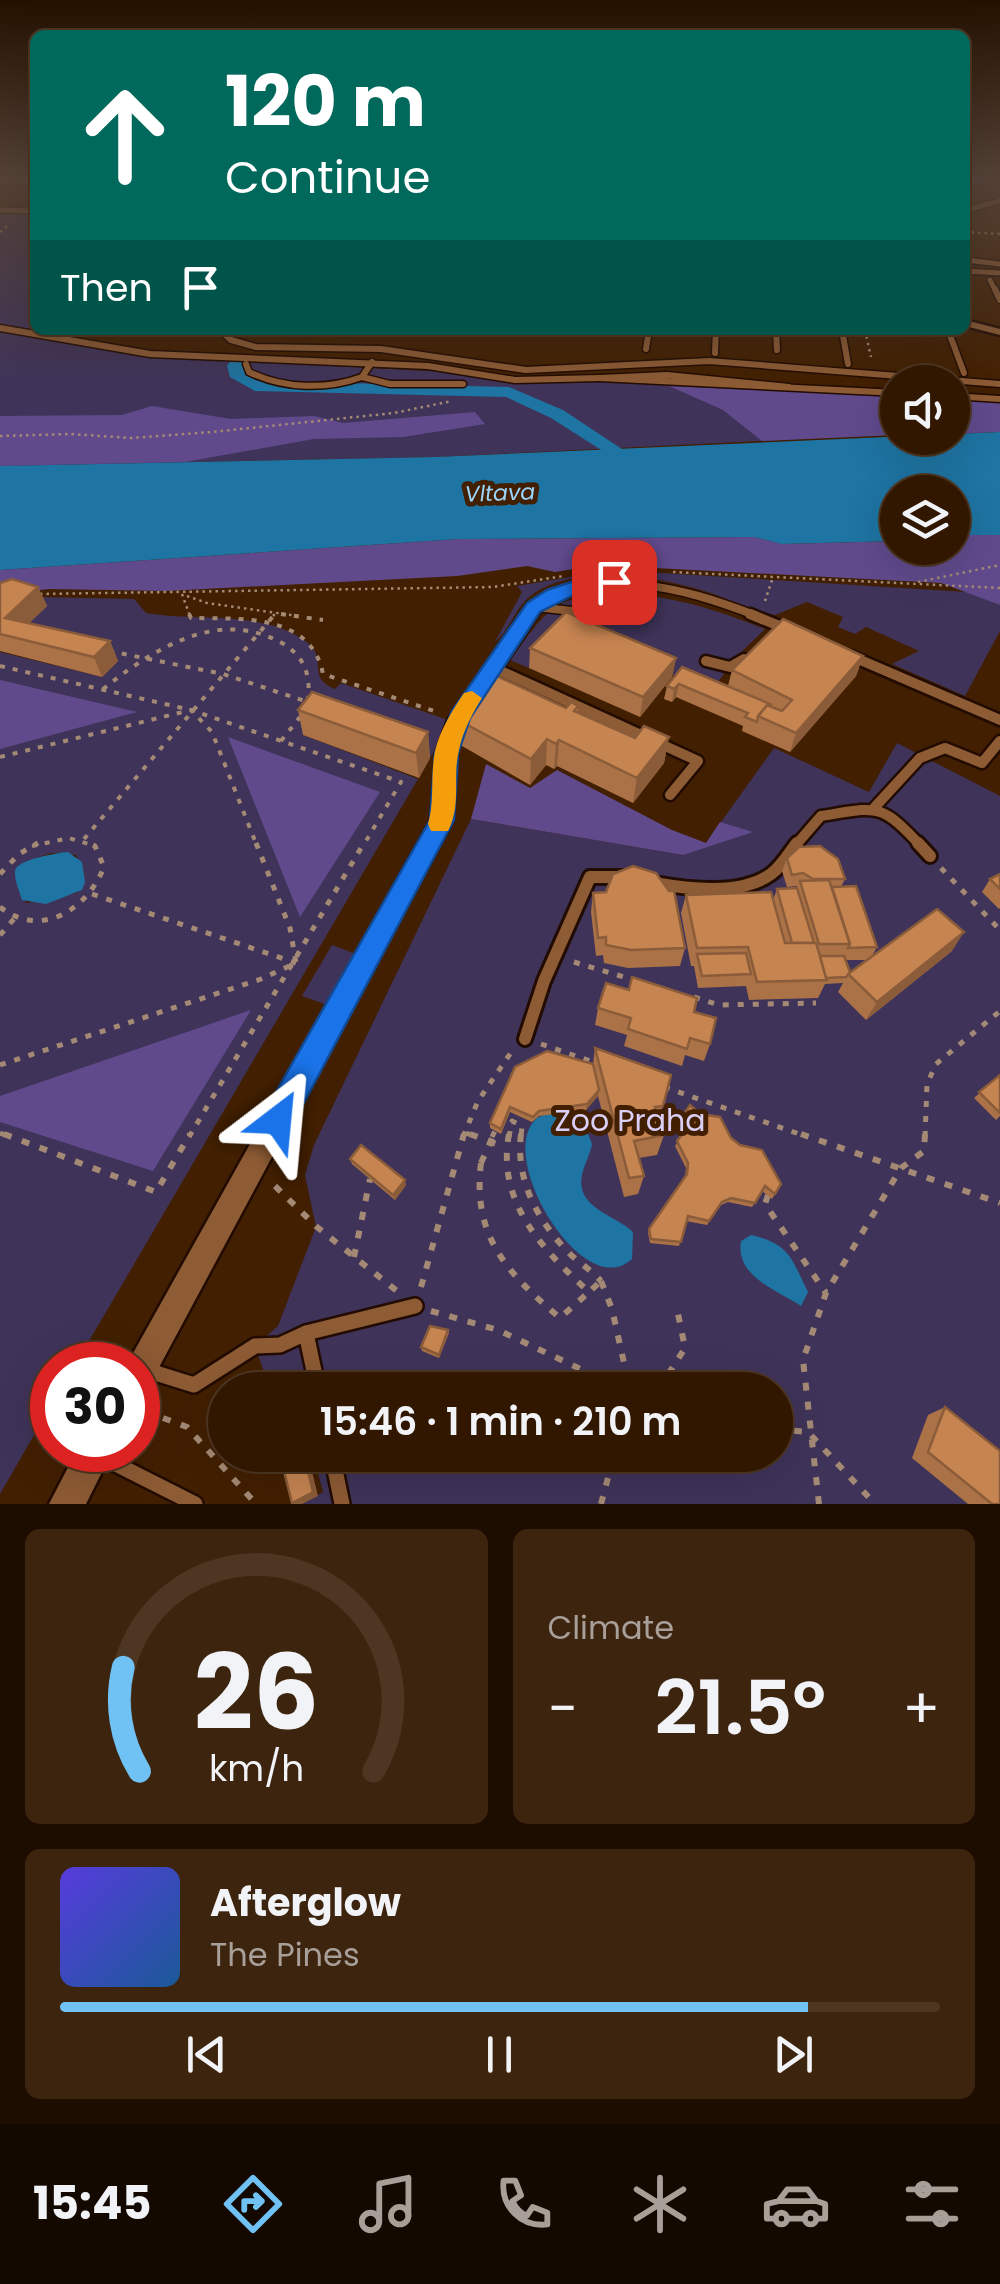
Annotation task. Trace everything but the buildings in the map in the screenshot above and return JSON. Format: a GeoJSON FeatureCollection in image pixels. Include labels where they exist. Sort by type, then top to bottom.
{"type":"FeatureCollection","features":[{"type":"Feature","properties":{"kind":"street"},"geometry":{"type":"LineString","coordinates":[[970,321],[1000,322]]}},
{"type":"Feature","properties":{"kind":"street"},"geometry":{"type":"LineString","coordinates":[[970,323],[1000,332]]}},
{"type":"Feature","properties":{"kind":"street"},"geometry":{"type":"LineString","coordinates":[[156,1342],[442,820],[452,716],[534,607]]}},
{"type":"Feature","properties":{"kind":"street"},"geometry":{"type":"LineString","coordinates":[[67,1504],[85,1472]]}},
{"type":"Feature","properties":{"kind":"lane"},"geometry":{"type":"LineString","coordinates":[[970,261],[1000,264]]}},
{"type":"Feature","properties":{"kind":"lane"},"geometry":{"type":"LineString","coordinates":[[970,271],[1000,273]]}},
{"type":"Feature","properties":{"kind":"lane"},"geometry":{"type":"LineString","coordinates":[[990,280],[1000,300]]}},
{"type":"Feature","properties":{"kind":"lane"},"geometry":{"type":"LineString","coordinates":[[0,328],[30,333]]}},
{"type":"Feature","properties":{"kind":"lane"},"geometry":{"type":"LineString","coordinates":[[40,335],[150,354],[372,362],[428,366],[515,380],[600,378],[880,392]]}},
{"type":"Feature","properties":{"kind":"lane"},"geometry":{"type":"LineString","coordinates":[[226,335],[256,347],[381,349],[526,370],[710,361],[922,374],[1000,384]]}},
{"type":"Feature","properties":{"kind":"lane"},"geometry":{"type":"LineString","coordinates":[[646,350],[648,335]]}},
{"type":"Feature","properties":{"kind":"lane"},"geometry":{"type":"LineString","coordinates":[[716,335],[716,353]]}},
{"type":"Feature","properties":{"kind":"lane"},"geometry":{"type":"LineString","coordinates":[[776,335],[777,350]]}},
{"type":"Feature","properties":{"kind":"lane"},"geometry":{"type":"LineString","coordinates":[[843,335],[848,364]]}},
{"type":"Feature","properties":{"kind":"lane"},"geometry":{"type":"LineString","coordinates":[[950,335],[961,365]]}},
{"type":"Feature","properties":{"kind":"lane"},"geometry":{"type":"LineString","coordinates":[[362,378],[372,362]]}},
{"type":"Feature","properties":{"kind":"lane"},"geometry":{"type":"LineString","coordinates":[[246,364],[249,372],[274,382],[332,383],[362,378],[390,384],[463,384]]}},
{"type":"Feature","properties":{"kind":"lane"},"geometry":{"type":"LineString","coordinates":[[970,397],[1000,399]]}},
{"type":"Feature","properties":{"kind":"lane"},"geometry":{"type":"LineString","coordinates":[[534,607],[554,594],[578,586],[614,582],[665,587],[714,598],[776,628],[796,632]]}},
{"type":"Feature","properties":{"kind":"lane"},"geometry":{"type":"LineString","coordinates":[[534,607],[582,612]]}},
{"type":"Feature","properties":{"kind":"lane"},"geometry":{"type":"LineString","coordinates":[[776,628],[787,617]]}},
{"type":"Feature","properties":{"kind":"lane"},"geometry":{"type":"LineString","coordinates":[[831,648],[1000,720]]}},
{"type":"Feature","properties":{"kind":"lane"},"geometry":{"type":"LineString","coordinates":[[726,679],[748,654]]}},
{"type":"Feature","properties":{"kind":"lane"},"geometry":{"type":"LineString","coordinates":[[706,661],[725,668],[736,667]]}},
{"type":"Feature","properties":{"kind":"lane"},"geometry":{"type":"LineString","coordinates":[[492,666],[698,760],[670,795]]}},
{"type":"Feature","properties":{"kind":"lane"},"geometry":{"type":"LineString","coordinates":[[874,808],[920,758],[945,748],[982,762],[1000,740]]}},
{"type":"Feature","properties":{"kind":"lane"},"geometry":{"type":"LineString","coordinates":[[525,1038],[590,877],[617,876],[671,887],[719,890],[770,874],[822,816],[874,808],[894,817],[930,856]]}},
{"type":"Feature","properties":{"kind":"lane"},"geometry":{"type":"LineString","coordinates":[[160,1376],[194,1385],[255,1346],[280,1345],[306,1333],[415,1306]]}},
{"type":"Feature","properties":{"kind":"lane"},"geometry":{"type":"LineString","coordinates":[[306,1333],[314,1372]]}},
{"type":"Feature","properties":{"kind":"lane"},"geometry":{"type":"LineString","coordinates":[[134,1472],[195,1504]]}},
{"type":"Feature","properties":{"kind":"lane"},"geometry":{"type":"LineString","coordinates":[[335,1472],[342,1504]]}},
{"type":"Feature","properties":{"kind":"path"},"geometry":{"type":"LineString","coordinates":[[866,335],[873,366]]}},
{"type":"Feature","properties":{"kind":"path"},"geometry":{"type":"LineString","coordinates":[[0,436],[70,434],[132,438],[212,432],[394,413],[438,405],[460,396]]}},
{"type":"Feature","properties":{"kind":"path"},"geometry":{"type":"LineString","coordinates":[[908,584],[1000,565]]}},
{"type":"Feature","properties":{"kind":"path"},"geometry":{"type":"LineString","coordinates":[[773,576],[1000,588]]}},
{"type":"Feature","properties":{"kind":"path"},"geometry":{"type":"LineString","coordinates":[[36,594],[510,589]]}},
{"type":"Feature","properties":{"kind":"path"},"geometry":{"type":"LineString","coordinates":[[182,594],[207,603],[323,620]]}},
{"type":"Feature","properties":{"kind":"path"},"geometry":{"type":"LineString","coordinates":[[182,594],[191,618],[270,622],[312,640],[323,657],[323,674],[452,716]]}},
{"type":"Feature","properties":{"kind":"path"},"geometry":{"type":"LineString","coordinates":[[84,840],[276,613]]}},
{"type":"Feature","properties":{"kind":"path"},"geometry":{"type":"LineString","coordinates":[[103,690],[141,658],[202,631],[260,633],[276,638],[305,662],[312,678],[308,702],[281,741]]}},
{"type":"Feature","properties":{"kind":"path"},"geometry":{"type":"LineString","coordinates":[[108,650],[223,674],[308,702]]}},
{"type":"Feature","properties":{"kind":"path"},"geometry":{"type":"LineString","coordinates":[[0,666],[191,710],[400,782],[156,1192],[0,1134]]}},
{"type":"Feature","properties":{"kind":"path"},"geometry":{"type":"LineString","coordinates":[[0,757],[191,710]]}},
{"type":"Feature","properties":{"kind":"path"},"geometry":{"type":"LineString","coordinates":[[191,710],[212,732],[290,928],[296,962]]}},
{"type":"Feature","properties":{"kind":"path"},"geometry":{"type":"LineString","coordinates":[[0,874],[8,863],[36,843],[69,837],[95,846],[104,867],[92,894],[80,906],[46,920],[14,919],[0,907]]}},
{"type":"Feature","properties":{"kind":"path"},"geometry":{"type":"LineString","coordinates":[[930,856],[1000,930]]}},
{"type":"Feature","properties":{"kind":"path"},"geometry":{"type":"LineString","coordinates":[[0,861],[8,863]]}},
{"type":"Feature","properties":{"kind":"path"},"geometry":{"type":"LineString","coordinates":[[92,894],[296,962]]}},
{"type":"Feature","properties":{"kind":"path"},"geometry":{"type":"LineString","coordinates":[[0,934],[14,919]]}},
{"type":"Feature","properties":{"kind":"path"},"geometry":{"type":"LineString","coordinates":[[555,957],[646,984]]}},
{"type":"Feature","properties":{"kind":"path"},"geometry":{"type":"LineString","coordinates":[[0,1065],[260,979],[296,962]]}},
{"type":"Feature","properties":{"kind":"path"},"geometry":{"type":"LineString","coordinates":[[683,994],[719,1005],[816,1003]]}},
{"type":"Feature","properties":{"kind":"path"},"geometry":{"type":"LineString","coordinates":[[819,1504],[803,1360],[826,1293],[901,1168],[924,1151],[927,1084],[936,1064],[1000,1011]]}},
{"type":"Feature","properties":{"kind":"path"},"geometry":{"type":"LineString","coordinates":[[415,1306],[465,1132],[498,1066],[525,1038],[608,1068]]}},
{"type":"Feature","properties":{"kind":"path"},"geometry":{"type":"LineString","coordinates":[[562,1070],[568,1054]]}},
{"type":"Feature","properties":{"kind":"path"},"geometry":{"type":"LineString","coordinates":[[586,1070],[590,1061]]}},
{"type":"Feature","properties":{"kind":"path"},"geometry":{"type":"LineString","coordinates":[[664,1087],[1000,1203]]}},
{"type":"Feature","properties":{"kind":"path"},"geometry":{"type":"LineString","coordinates":[[694,1114],[700,1100]]}},
{"type":"Feature","properties":{"kind":"path"},"geometry":{"type":"LineString","coordinates":[[502,1116],[481,1164],[474,1192],[484,1226],[513,1279],[560,1318],[602,1280]]}},
{"type":"Feature","properties":{"kind":"path"},"geometry":{"type":"LineString","coordinates":[[589,1292],[542,1250],[524,1221],[503,1165],[512,1121],[524,1123],[519,1142],[521,1172],[531,1204],[573,1257],[602,1280],[623,1372]]}},
{"type":"Feature","properties":{"kind":"path"},"geometry":{"type":"LineString","coordinates":[[465,1132],[504,1148]]}},
{"type":"Feature","properties":{"kind":"path"},"geometry":{"type":"LineString","coordinates":[[354,1257],[370,1178]]}},
{"type":"Feature","properties":{"kind":"path"},"geometry":{"type":"LineString","coordinates":[[274,1186],[415,1306],[498,1330],[588,1372]]}},
{"type":"Feature","properties":{"kind":"path"},"geometry":{"type":"LineString","coordinates":[[768,1195],[765,1204],[826,1293]]}},
{"type":"Feature","properties":{"kind":"path"},"geometry":{"type":"LineString","coordinates":[[670,1372],[685,1348],[676,1304]]}},
{"type":"Feature","properties":{"kind":"path"},"geometry":{"type":"LineString","coordinates":[[162,1418],[187,1427],[256,1504]]}},
{"type":"Feature","properties":{"kind":"path"},"geometry":{"type":"LineString","coordinates":[[793,1431],[808,1432],[875,1504]]}},
{"type":"Feature","properties":{"kind":"path"},"geometry":{"type":"LineString","coordinates":[[600,1504],[609,1472]]}},
{"type":"Feature","properties":{"kind":"green space"},"geometry":{"type":"Polygon","coordinates":[[[0,247],[30,247],[30,330],[0,325],[0,247]]]}},
{"type":"Feature","properties":{"kind":"green space"},"geometry":{"type":"Polygon","coordinates":[[[0,332],[145,356],[880,395],[880,415],[862,436],[435,457],[0,466],[0,332]]]}},
{"type":"Feature","properties":{"kind":"green space"},"geometry":{"type":"Polygon","coordinates":[[[594,573],[663,573],[968,592],[1000,605],[1000,631],[965,696],[892,664],[919,651],[866,627],[855,634],[838,627],[843,617],[807,602],[775,615],[694,588],[612,575],[569,579],[533,594],[495,642],[522,592],[517,586],[594,573]]]}},
{"type":"Feature","properties":{"kind":"green space"},"geometry":{"type":"Polygon","coordinates":[[[616,593],[692,604],[765,629],[732,661],[713,659],[707,666],[725,672],[712,691],[563,628],[529,668],[510,660],[552,609],[577,598],[616,593]]]}},
{"type":"Feature","properties":{"kind":"green space"},"geometry":{"type":"Polygon","coordinates":[[[40,597],[134,599],[146,613],[251,621],[290,632],[308,643],[317,655],[319,674],[326,685],[335,689],[341,683],[451,721],[430,758],[320,718],[303,735],[418,779],[88,1342],[30,1342],[30,1442],[0,1494],[0,652],[102,677],[117,661],[14,638],[40,597]],[[51,853],[39,857],[19,879],[26,903],[77,893],[82,870],[76,855],[51,853]]]}},
{"type":"Feature","properties":{"kind":"green space","name":"Zoo Praha"},"geometry":{"type":"Polygon","coordinates":[[[897,743],[1000,796],[1000,1504],[302,1504],[323,1492],[318,1472],[793,1472],[793,1372],[264,1372],[255,1346],[278,1326],[316,1227],[305,1175],[314,1145],[471,819],[683,855],[706,843],[774,748],[869,792],[897,743]]]}},
{"type":"Feature","properties":{"kind":"green space"},"geometry":{"type":"Polygon","coordinates":[[[332,945],[359,955],[330,1006],[302,996],[332,945]]]}},
{"type":"Feature","properties":{"kind":"shaded area"},"geometry":{"type":"Polygon","coordinates":[[[669,386],[880,395],[880,436],[762,441],[723,410],[669,386]]]}},
{"type":"Feature","properties":{"kind":"shaded area"},"geometry":{"type":"Polygon","coordinates":[[[970,399],[1000,401],[1000,432],[970,433],[970,399]]]}},
{"type":"Feature","properties":{"kind":"shaded area"},"geometry":{"type":"Polygon","coordinates":[[[152,406],[231,419],[314,416],[343,423],[475,412],[485,424],[403,437],[314,439],[185,462],[0,466],[0,416],[122,415],[152,406]]]}},
{"type":"Feature","properties":{"kind":"shaded area"},"geometry":{"type":"Polygon","coordinates":[[[970,533],[1000,535],[1000,605],[941,583],[598,565],[555,572],[527,566],[457,576],[166,591],[49,589],[0,595],[0,570],[459,539],[754,537],[783,544],[880,541],[880,565],[970,565],[970,533]]]}},
{"type":"Feature","properties":{"kind":"shaded area"},"geometry":{"type":"Polygon","coordinates":[[[0,680],[137,712],[0,749],[0,680]]]}},
{"type":"Feature","properties":{"kind":"shaded area"},"geometry":{"type":"Polygon","coordinates":[[[228,737],[380,792],[300,917],[228,737]]]}},
{"type":"Feature","properties":{"kind":"shaded area"},"geometry":{"type":"Polygon","coordinates":[[[486,764],[530,788],[557,770],[672,830],[706,843],[720,822],[753,832],[683,855],[471,819],[486,764]]]}},
{"type":"Feature","properties":{"kind":"shaded area"},"geometry":{"type":"Polygon","coordinates":[[[251,1010],[153,1171],[0,1122],[0,1096],[251,1010]]]}},
{"type":"Feature","properties":{"kind":"water","name":"Vltava"},"geometry":{"type":"Polygon","coordinates":[[[1000,432],[1000,535],[970,535],[970,475],[880,475],[880,541],[782,544],[754,537],[459,539],[0,570],[0,466],[435,457],[880,437],[880,455],[970,455],[970,433],[1000,432]]]}},
{"type":"Feature","properties":{"kind":"water"},"geometry":{"type":"Polygon","coordinates":[[[68,852],[82,862],[82,890],[46,904],[22,900],[15,878],[17,867],[38,857],[68,852]]]}},
{"type":"Feature","properties":{"kind":"water"},"geometry":{"type":"Polygon","coordinates":[[[572,1112],[582,1119],[592,1144],[582,1175],[584,1195],[598,1210],[633,1232],[632,1259],[613,1268],[592,1262],[570,1245],[551,1221],[527,1165],[526,1139],[535,1120],[547,1114],[572,1112]]]}},
{"type":"Feature","properties":{"kind":"water"},"geometry":{"type":"Polygon","coordinates":[[[751,1235],[774,1243],[788,1254],[808,1292],[801,1306],[759,1281],[744,1264],[741,1241],[751,1235]]]}},
{"type":"Feature","properties":{"kind":"waterway"},"geometry":{"type":"LineString","coordinates":[[238,360],[238,377],[255,386],[509,392],[557,414],[637,465]]}},
{"type":"Feature","properties":{"kind":"slow traffic"},"geometry":{"type":"LineString","coordinates":[[440,824],[446,806],[446,753],[460,716],[472,698]]}},
{"type":"Feature","properties":{"kind":"route"},"geometry":{"type":"LineString","coordinates":[[278,1120],[442,820],[447,791],[446,753],[460,716],[534,607],[554,594],[578,586],[614,582]]}}]}
